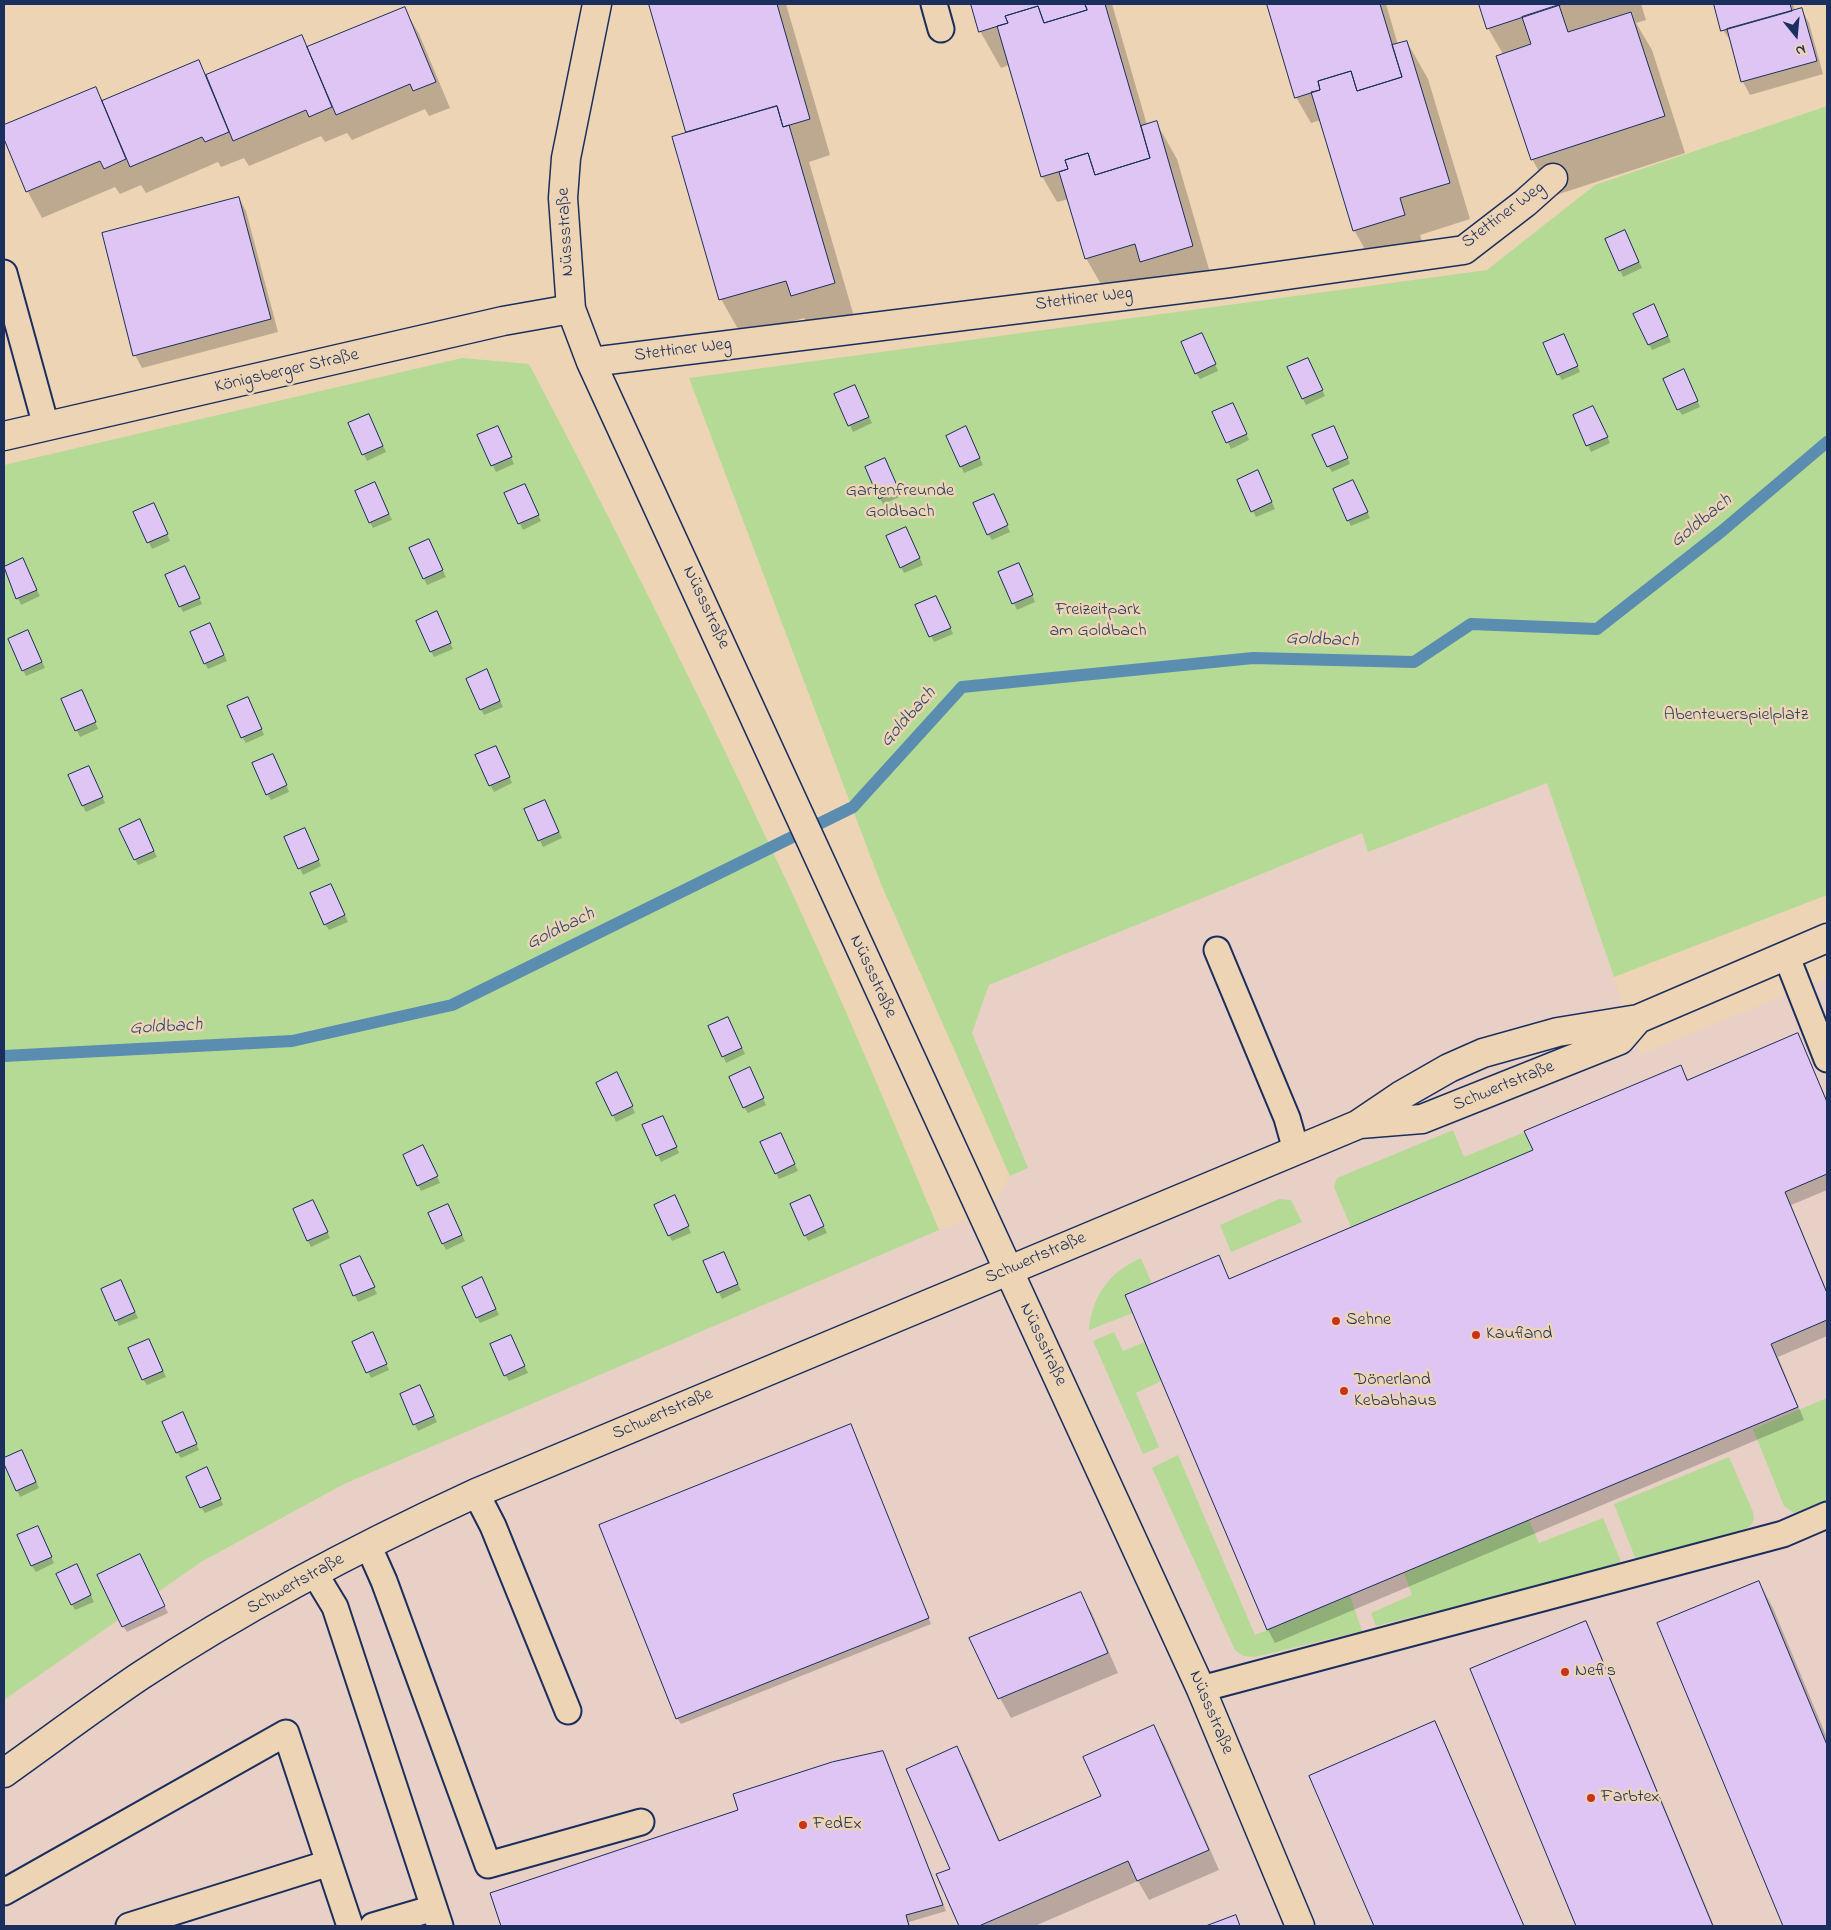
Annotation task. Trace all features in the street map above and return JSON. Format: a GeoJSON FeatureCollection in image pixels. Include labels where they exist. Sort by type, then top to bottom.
{"type":"FeatureCollection","features":[{"type":"Feature","properties":{"kind":"street","name":"Nüssstraße"},"geometry":{"type":"LineString","coordinates":[[596,4],[566,158],[563,198],[572,308],[591,362],[1201,1689],[1300,1926]]}},
{"type":"Feature","properties":{"kind":"street","name":"Stettiner Weg"},"geometry":{"type":"LineString","coordinates":[[591,362],[1219,284],[1464,250],[1525,203],[1553,178]]}},
{"type":"Feature","properties":{"kind":"street","name":"Königsberger Straße"},"geometry":{"type":"LineString","coordinates":[[4,436],[503,321],[572,308]]}},
{"type":"Feature","properties":{"kind":"street","name":"Schwertstraße"},"geometry":{"type":"LineString","coordinates":[[4,1773],[141,1676],[368,1545],[476,1493],[1357,1124],[1441,1073],[1483,1053],[1558,1032],[1638,1019],[1827,938]]}},
{"type":"Feature","properties":{"kind":"street","name":"Schwertstraße"},"geometry":{"type":"LineString","coordinates":[[1357,1124],[1422,1119],[1620,1040],[1638,1019]]}},
{"type":"Feature","properties":{"kind":"lane"},"geometry":{"type":"LineString","coordinates":[[934,4],[941,29]]}},
{"type":"Feature","properties":{"kind":"lane"},"geometry":{"type":"LineString","coordinates":[[4,273],[46,426]]}},
{"type":"Feature","properties":{"kind":"lane"},"geometry":{"type":"LineString","coordinates":[[1218,950],[1287,1118],[1296,1150]]}},
{"type":"Feature","properties":{"kind":"lane"},"geometry":{"type":"LineString","coordinates":[[1786,955],[1827,1059]]}},
{"type":"Feature","properties":{"kind":"lane"},"geometry":{"type":"LineString","coordinates":[[476,1493],[493,1526],[568,1711]]}},
{"type":"Feature","properties":{"kind":"lane"},"geometry":{"type":"LineString","coordinates":[[1201,1689],[1783,1534],[1827,1515]]}},
{"type":"Feature","properties":{"kind":"lane"},"geometry":{"type":"LineString","coordinates":[[368,1545],[384,1581],[488,1865],[641,1822]]}},
{"type":"Feature","properties":{"kind":"lane"},"geometry":{"type":"LineString","coordinates":[[315,1574],[335,1607],[437,1917],[373,1926]]}},
{"type":"Feature","properties":{"kind":"lane"},"geometry":{"type":"LineString","coordinates":[[4,1892],[286,1733],[350,1926]]}},
{"type":"Feature","properties":{"kind":"lane"},"geometry":{"type":"LineString","coordinates":[[129,1926],[328,1863]]}},
{"type":"Feature","properties":{"kind":"shaded area"},"geometry":{"type":"Polygon","coordinates":[[[1547,783],[1640,1054],[1827,978],[1827,1926],[4,1926],[4,1700],[201,1562],[344,1484],[873,1257],[939,1230],[988,1213],[1010,1176],[1028,1168],[972,1033],[989,985],[1362,833],[1369,852],[1547,783]]]}},
{"type":"Feature","properties":{"kind":"green space","name":"Freizeitpark am Goldbach"},"geometry":{"type":"Polygon","coordinates":[[[1827,106],[1827,895],[1614,977],[1547,783],[1368,852],[1362,833],[989,985],[972,1033],[1028,1168],[1010,1176],[881,884],[689,378],[1487,270],[1595,185],[1827,106]]]}},
{"type":"Feature","properties":{"kind":"green space"},"geometry":{"type":"Polygon","coordinates":[[[462,358],[529,364],[641,581],[783,873],[833,982],[939,1230],[344,1484],[201,1562],[4,1700],[4,465],[462,358]]]}},
{"type":"Feature","properties":{"kind":"green space"},"geometry":{"type":"Polygon","coordinates":[[[1453,1130],[1464,1157],[1525,1132],[1533,1150],[1351,1227],[1334,1187],[1337,1178],[1453,1130]]]}},
{"type":"Feature","properties":{"kind":"green space"},"geometry":{"type":"Polygon","coordinates":[[[1279,1199],[1291,1200],[1302,1222],[1231,1252],[1220,1225],[1279,1199]]]}},
{"type":"Feature","properties":{"kind":"green space"},"geometry":{"type":"Polygon","coordinates":[[[1141,1258],[1152,1284],[1125,1295],[1133,1313],[1089,1330],[1094,1306],[1104,1286],[1120,1270],[1141,1258]]]}},
{"type":"Feature","properties":{"kind":"green space"},"geometry":{"type":"Polygon","coordinates":[[[1114,1332],[1123,1351],[1145,1342],[1161,1381],[1136,1393],[1159,1447],[1143,1454],[1093,1341],[1114,1332]]]}},
{"type":"Feature","properties":{"kind":"green space"},"geometry":{"type":"Polygon","coordinates":[[[1827,1398],[1827,1500],[1794,1513],[1784,1506],[1753,1429],[1827,1398]]]}},
{"type":"Feature","properties":{"kind":"green space"},"geometry":{"type":"Polygon","coordinates":[[[1178,1455],[1255,1635],[1350,1596],[1362,1631],[1255,1657],[1243,1656],[1235,1650],[1152,1468],[1178,1455]]]}},
{"type":"Feature","properties":{"kind":"green space"},"geometry":{"type":"Polygon","coordinates":[[[1729,1457],[1753,1512],[1754,1520],[1750,1526],[1737,1534],[1636,1560],[1614,1504],[1729,1457]]]}},
{"type":"Feature","properties":{"kind":"green space"},"geometry":{"type":"Polygon","coordinates":[[[1603,1518],[1620,1559],[1619,1566],[1376,1626],[1371,1613],[1412,1595],[1404,1573],[1529,1520],[1539,1543],[1603,1518]]]}},
{"type":"Feature","properties":{"kind":"building"},"geometry":{"type":"Polygon","coordinates":[[[649,4],[777,4],[810,119],[783,127],[777,106],[686,132],[649,4]]]}},
{"type":"Feature","properties":{"kind":"building"},"geometry":{"type":"Polygon","coordinates":[[[971,4],[1085,4],[1087,10],[1044,23],[1038,6],[1005,16],[1008,23],[979,32],[971,4]]]}},
{"type":"Feature","properties":{"kind":"building"},"geometry":{"type":"Polygon","coordinates":[[[1085,4],[1105,4],[1150,158],[1095,175],[1088,153],[1065,160],[1068,169],[1041,177],[997,26],[1008,23],[1005,16],[1038,6],[1044,23],[1087,10],[1085,4]]]}},
{"type":"Feature","properties":{"kind":"building"},"geometry":{"type":"Polygon","coordinates":[[[1267,4],[1380,4],[1402,77],[1357,91],[1351,71],[1318,81],[1320,90],[1295,98],[1267,4]]]}},
{"type":"Feature","properties":{"kind":"building"},"geometry":{"type":"Polygon","coordinates":[[[1479,4],[1563,4],[1487,29],[1479,4]]]}},
{"type":"Feature","properties":{"kind":"building"},"geometry":{"type":"Polygon","coordinates":[[[1714,4],[1790,4],[1792,11],[1721,31],[1714,4]]]}},
{"type":"Feature","properties":{"kind":"building"},"geometry":{"type":"Polygon","coordinates":[[[1559,5],[1568,32],[1631,12],[1665,116],[1531,160],[1496,56],[1531,44],[1522,17],[1559,5]]]}},
{"type":"Feature","properties":{"kind":"building"},"geometry":{"type":"Polygon","coordinates":[[[405,7],[436,82],[413,91],[410,84],[336,115],[307,47],[405,7]]]}},
{"type":"Feature","properties":{"kind":"building"},"geometry":{"type":"Polygon","coordinates":[[[1802,8],[1817,61],[1741,82],[1727,29],[1802,8]]]}},
{"type":"Feature","properties":{"kind":"building"},"geometry":{"type":"Polygon","coordinates":[[[302,35],[332,107],[309,117],[306,110],[233,141],[206,75],[302,35]]]}},
{"type":"Feature","properties":{"kind":"building"},"geometry":{"type":"Polygon","coordinates":[[[1407,41],[1450,183],[1400,198],[1405,215],[1353,231],[1311,92],[1320,90],[1318,81],[1351,71],[1357,91],[1402,77],[1392,45],[1407,41]]]}},
{"type":"Feature","properties":{"kind":"building"},"geometry":{"type":"Polygon","coordinates":[[[199,60],[229,132],[205,142],[202,137],[130,167],[102,101],[199,60]]]}},
{"type":"Feature","properties":{"kind":"building"},"geometry":{"type":"Polygon","coordinates":[[[96,87],[126,159],[104,169],[100,161],[26,192],[4,139],[4,125],[96,87]]]}},
{"type":"Feature","properties":{"kind":"building"},"geometry":{"type":"Polygon","coordinates":[[[777,106],[783,127],[789,125],[835,283],[791,296],[786,281],[719,300],[672,137],[777,106]]]}},
{"type":"Feature","properties":{"kind":"building"},"geometry":{"type":"Polygon","coordinates":[[[1157,121],[1193,246],[1140,262],[1135,244],[1085,259],[1059,172],[1068,169],[1065,160],[1088,153],[1095,175],[1150,158],[1141,126],[1157,121]]]}},
{"type":"Feature","properties":{"kind":"building"},"geometry":{"type":"Polygon","coordinates":[[[239,197],[271,319],[133,356],[102,233],[239,197]]]}},
{"type":"Feature","properties":{"kind":"building"},"geometry":{"type":"Polygon","coordinates":[[[1625,230],[1639,262],[1619,271],[1605,239],[1625,230]]]}},
{"type":"Feature","properties":{"kind":"building"},"geometry":{"type":"Polygon","coordinates":[[[1654,304],[1668,336],[1648,345],[1633,314],[1654,304]]]}},
{"type":"Feature","properties":{"kind":"building"},"geometry":{"type":"Polygon","coordinates":[[[1202,333],[1216,364],[1195,374],[1181,342],[1202,333]]]}},
{"type":"Feature","properties":{"kind":"building"},"geometry":{"type":"Polygon","coordinates":[[[1564,334],[1578,366],[1557,375],[1543,343],[1564,334]]]}},
{"type":"Feature","properties":{"kind":"building"},"geometry":{"type":"Polygon","coordinates":[[[1308,358],[1323,390],[1302,399],[1287,367],[1308,358]]]}},
{"type":"Feature","properties":{"kind":"building"},"geometry":{"type":"Polygon","coordinates":[[[1684,369],[1698,401],[1677,410],[1663,379],[1684,369]]]}},
{"type":"Feature","properties":{"kind":"building"},"geometry":{"type":"Polygon","coordinates":[[[855,385],[869,417],[848,426],[834,394],[855,385]]]}},
{"type":"Feature","properties":{"kind":"building"},"geometry":{"type":"Polygon","coordinates":[[[1233,403],[1247,434],[1226,443],[1212,412],[1233,403]]]}},
{"type":"Feature","properties":{"kind":"building"},"geometry":{"type":"Polygon","coordinates":[[[1593,406],[1608,437],[1586,446],[1573,415],[1593,406]]]}},
{"type":"Feature","properties":{"kind":"building"},"geometry":{"type":"Polygon","coordinates":[[[369,414],[383,446],[362,455],[348,423],[369,414]]]}},
{"type":"Feature","properties":{"kind":"building"},"geometry":{"type":"Polygon","coordinates":[[[498,426],[512,457],[491,466],[477,435],[498,426]]]}},
{"type":"Feature","properties":{"kind":"building"},"geometry":{"type":"Polygon","coordinates":[[[966,426],[980,458],[960,467],[946,436],[966,426]]]}},
{"type":"Feature","properties":{"kind":"building"},"geometry":{"type":"Polygon","coordinates":[[[1334,426],[1348,458],[1327,467],[1312,435],[1334,426]]]}},
{"type":"Feature","properties":{"kind":"building"},"geometry":{"type":"Polygon","coordinates":[[[885,458],[899,490],[879,499],[865,467],[885,458]]]}},
{"type":"Feature","properties":{"kind":"building"},"geometry":{"type":"Polygon","coordinates":[[[1258,470],[1272,502],[1251,512],[1237,480],[1258,470]]]}},
{"type":"Feature","properties":{"kind":"building"},"geometry":{"type":"Polygon","coordinates":[[[1353,480],[1368,512],[1347,521],[1333,489],[1353,480]]]}},
{"type":"Feature","properties":{"kind":"building"},"geometry":{"type":"Polygon","coordinates":[[[375,482],[389,514],[369,523],[355,491],[375,482]]]}},
{"type":"Feature","properties":{"kind":"building"},"geometry":{"type":"Polygon","coordinates":[[[525,484],[539,515],[518,524],[504,493],[525,484]]]}},
{"type":"Feature","properties":{"kind":"building"},"geometry":{"type":"Polygon","coordinates":[[[994,494],[1008,525],[987,535],[973,503],[994,494]]]}},
{"type":"Feature","properties":{"kind":"building"},"geometry":{"type":"Polygon","coordinates":[[[154,503],[168,534],[147,543],[133,512],[154,503]]]}},
{"type":"Feature","properties":{"kind":"building"},"geometry":{"type":"Polygon","coordinates":[[[906,527],[920,558],[900,568],[886,536],[906,527]]]}},
{"type":"Feature","properties":{"kind":"building"},"geometry":{"type":"Polygon","coordinates":[[[429,539],[443,570],[423,579],[409,548],[429,539]]]}},
{"type":"Feature","properties":{"kind":"building"},"geometry":{"type":"Polygon","coordinates":[[[23,558],[37,590],[16,599],[4,567],[23,558]]]}},
{"type":"Feature","properties":{"kind":"building"},"geometry":{"type":"Polygon","coordinates":[[[1019,563],[1033,595],[1012,604],[998,572],[1019,563]]]}},
{"type":"Feature","properties":{"kind":"building"},"geometry":{"type":"Polygon","coordinates":[[[185,566],[200,598],[179,607],[165,575],[185,566]]]}},
{"type":"Feature","properties":{"kind":"building"},"geometry":{"type":"Polygon","coordinates":[[[936,596],[951,628],[929,637],[915,605],[936,596]]]}},
{"type":"Feature","properties":{"kind":"building"},"geometry":{"type":"Polygon","coordinates":[[[437,611],[451,643],[430,652],[416,621],[437,611]]]}},
{"type":"Feature","properties":{"kind":"building"},"geometry":{"type":"Polygon","coordinates":[[[210,623],[224,655],[204,664],[190,632],[210,623]]]}},
{"type":"Feature","properties":{"kind":"building"},"geometry":{"type":"Polygon","coordinates":[[[28,630],[42,662],[22,671],[8,639],[28,630]]]}},
{"type":"Feature","properties":{"kind":"building"},"geometry":{"type":"Polygon","coordinates":[[[487,669],[500,701],[480,710],[466,679],[487,669]]]}},
{"type":"Feature","properties":{"kind":"building"},"geometry":{"type":"Polygon","coordinates":[[[82,690],[96,722],[75,731],[61,699],[82,690]]]}},
{"type":"Feature","properties":{"kind":"building"},"geometry":{"type":"Polygon","coordinates":[[[248,697],[262,729],[241,738],[227,706],[248,697]]]}},
{"type":"Feature","properties":{"kind":"building"},"geometry":{"type":"Polygon","coordinates":[[[496,746],[510,777],[489,786],[475,755],[496,746]]]}},
{"type":"Feature","properties":{"kind":"building"},"geometry":{"type":"Polygon","coordinates":[[[273,754],[287,785],[266,795],[252,763],[273,754]]]}},
{"type":"Feature","properties":{"kind":"building"},"geometry":{"type":"Polygon","coordinates":[[[89,766],[103,797],[82,806],[68,775],[89,766]]]}},
{"type":"Feature","properties":{"kind":"building"},"geometry":{"type":"Polygon","coordinates":[[[545,800],[559,832],[538,841],[524,809],[545,800]]]}},
{"type":"Feature","properties":{"kind":"building"},"geometry":{"type":"Polygon","coordinates":[[[140,819],[154,851],[134,860],[119,829],[140,819]]]}},
{"type":"Feature","properties":{"kind":"building"},"geometry":{"type":"Polygon","coordinates":[[[305,828],[319,860],[298,869],[284,837],[305,828]]]}},
{"type":"Feature","properties":{"kind":"building"},"geometry":{"type":"Polygon","coordinates":[[[331,884],[345,915],[324,925],[310,893],[331,884]]]}},
{"type":"Feature","properties":{"kind":"building"},"geometry":{"type":"Polygon","coordinates":[[[728,1017],[742,1048],[722,1057],[708,1026],[728,1017]]]}},
{"type":"Feature","properties":{"kind":"building"},"geometry":{"type":"Polygon","coordinates":[[[1798,1033],[1827,1102],[1827,1174],[1785,1192],[1827,1293],[1827,1320],[1771,1344],[1798,1407],[1267,1630],[1125,1295],[1219,1255],[1229,1279],[1533,1150],[1524,1131],[1681,1065],[1687,1080],[1798,1033]]]}},
{"type":"Feature","properties":{"kind":"building"},"geometry":{"type":"Polygon","coordinates":[[[750,1067],[764,1098],[743,1108],[729,1077],[750,1067]]]}},
{"type":"Feature","properties":{"kind":"building"},"geometry":{"type":"Polygon","coordinates":[[[617,1072],[633,1106],[612,1116],[596,1083],[617,1072]]]}},
{"type":"Feature","properties":{"kind":"building"},"geometry":{"type":"Polygon","coordinates":[[[663,1116],[677,1147],[656,1156],[642,1125],[663,1116]]]}},
{"type":"Feature","properties":{"kind":"building"},"geometry":{"type":"Polygon","coordinates":[[[781,1133],[795,1164],[775,1174],[760,1142],[781,1133]]]}},
{"type":"Feature","properties":{"kind":"building"},"geometry":{"type":"Polygon","coordinates":[[[423,1145],[438,1176],[417,1186],[403,1155],[423,1145]]]}},
{"type":"Feature","properties":{"kind":"building"},"geometry":{"type":"Polygon","coordinates":[[[675,1195],[689,1226],[668,1236],[654,1205],[675,1195]]]}},
{"type":"Feature","properties":{"kind":"building"},"geometry":{"type":"Polygon","coordinates":[[[810,1195],[824,1226],[804,1236],[790,1204],[810,1195]]]}},
{"type":"Feature","properties":{"kind":"building"},"geometry":{"type":"Polygon","coordinates":[[[313,1200],[328,1232],[307,1241],[293,1209],[313,1200]]]}},
{"type":"Feature","properties":{"kind":"building"},"geometry":{"type":"Polygon","coordinates":[[[448,1204],[462,1235],[442,1244],[428,1213],[448,1204]]]}},
{"type":"Feature","properties":{"kind":"building"},"geometry":{"type":"Polygon","coordinates":[[[724,1252],[738,1284],[717,1293],[703,1261],[724,1252]]]}},
{"type":"Feature","properties":{"kind":"building"},"geometry":{"type":"Polygon","coordinates":[[[360,1256],[375,1287],[353,1296],[340,1265],[360,1256]]]}},
{"type":"Feature","properties":{"kind":"building"},"geometry":{"type":"Polygon","coordinates":[[[482,1277],[496,1309],[476,1318],[462,1287],[482,1277]]]}},
{"type":"Feature","properties":{"kind":"building"},"geometry":{"type":"Polygon","coordinates":[[[121,1280],[135,1312],[115,1321],[101,1289],[121,1280]]]}},
{"type":"Feature","properties":{"kind":"building"},"geometry":{"type":"Polygon","coordinates":[[[373,1332],[387,1364],[366,1373],[352,1342],[373,1332]]]}},
{"type":"Feature","properties":{"kind":"building"},"geometry":{"type":"Polygon","coordinates":[[[511,1335],[525,1366],[504,1376],[490,1344],[511,1335]]]}},
{"type":"Feature","properties":{"kind":"building"},"geometry":{"type":"Polygon","coordinates":[[[149,1339],[163,1371],[142,1380],[128,1348],[149,1339]]]}},
{"type":"Feature","properties":{"kind":"building"},"geometry":{"type":"Polygon","coordinates":[[[420,1385],[434,1416],[413,1425],[400,1394],[420,1385]]]}},
{"type":"Feature","properties":{"kind":"building"},"geometry":{"type":"Polygon","coordinates":[[[183,1412],[197,1444],[176,1453],[162,1422],[183,1412]]]}},
{"type":"Feature","properties":{"kind":"building"},"geometry":{"type":"Polygon","coordinates":[[[851,1424],[929,1618],[676,1719],[599,1525],[851,1424]]]}},
{"type":"Feature","properties":{"kind":"building"},"geometry":{"type":"Polygon","coordinates":[[[22,1450],[36,1482],[16,1491],[4,1464],[4,1458],[22,1450]]]}},
{"type":"Feature","properties":{"kind":"building"},"geometry":{"type":"Polygon","coordinates":[[[207,1467],[221,1499],[200,1508],[186,1477],[207,1467]]]}},
{"type":"Feature","properties":{"kind":"building"},"geometry":{"type":"Polygon","coordinates":[[[38,1526],[52,1557],[31,1566],[17,1535],[38,1526]]]}},
{"type":"Feature","properties":{"kind":"building"},"geometry":{"type":"Polygon","coordinates":[[[140,1554],[165,1606],[122,1627],[97,1575],[140,1554]]]}},
{"type":"Feature","properties":{"kind":"building"},"geometry":{"type":"Polygon","coordinates":[[[77,1564],[91,1595],[71,1605],[56,1574],[77,1564]]]}},
{"type":"Feature","properties":{"kind":"building"},"geometry":{"type":"Polygon","coordinates":[[[1759,1581],[1827,1745],[1827,1926],[1783,1926],[1657,1623],[1759,1581]]]}},
{"type":"Feature","properties":{"kind":"building"},"geometry":{"type":"Polygon","coordinates":[[[1081,1592],[1108,1653],[998,1699],[969,1638],[1081,1592]]]}},
{"type":"Feature","properties":{"kind":"building","name":"Farbtex"},"geometry":{"type":"Polygon","coordinates":[[[1586,1621],[1713,1926],[1576,1926],[1470,1669],[1586,1621]]]}},
{"type":"Feature","properties":{"kind":"building"},"geometry":{"type":"Polygon","coordinates":[[[1435,1721],[1524,1926],[1374,1926],[1309,1776],[1435,1721]]]}},
{"type":"Feature","properties":{"kind":"building"},"geometry":{"type":"Polygon","coordinates":[[[1154,1725],[1209,1850],[1137,1881],[1128,1861],[979,1926],[959,1926],[936,1874],[950,1869],[906,1769],[957,1746],[999,1841],[1101,1796],[1083,1757],[1154,1725]]]}},
{"type":"Feature","properties":{"kind":"building","name":"FedEx"},"geometry":{"type":"Polygon","coordinates":[[[883,1751],[943,1905],[906,1915],[909,1926],[501,1926],[490,1893],[738,1810],[733,1794],[832,1762],[883,1751]]]}},
{"type":"Feature","properties":{"kind":"building"},"geometry":{"type":"Polygon","coordinates":[[[1236,1915],[1240,1926],[1206,1926],[1236,1915]]]}},
{"type":"Feature","properties":{"kind":"waterway","name":"Goldbach"},"geometry":{"type":"LineString","coordinates":[[4,1056],[292,1041],[452,1005],[853,807],[962,687],[1253,658],[1414,662],[1471,624],[1597,629],[1722,531],[1827,442]]}},
{"type":"Feature","properties":{"kind":"place","name":"Sehne"},"geometry":{"type":"Point","coordinates":[1336,1321]}},
{"type":"Feature","properties":{"kind":"place","name":"Kaufland"},"geometry":{"type":"Point","coordinates":[1476,1335]}},
{"type":"Feature","properties":{"kind":"place","name":"Dönerland Kebabhaus"},"geometry":{"type":"Point","coordinates":[1344,1391]}},
{"type":"Feature","properties":{"kind":"place","name":"Nefis"},"geometry":{"type":"Point","coordinates":[1565,1672]}},
{"type":"Feature","properties":{"kind":"place","name":"Farbtex"},"geometry":{"type":"Point","coordinates":[1591,1798]}},
{"type":"Feature","properties":{"kind":"place","name":"FedEx"},"geometry":{"type":"Point","coordinates":[803,1825]}},
{"type":"Feature","properties":{"kind":"park label","name":"Gartenfreunde Goldbach"},"geometry":{"type":"Point","coordinates":[900,502]}},
{"type":"Feature","properties":{"kind":"park label","name":"Abenteuerspielplatz"},"geometry":{"type":"Point","coordinates":[1736,716]}}]}
